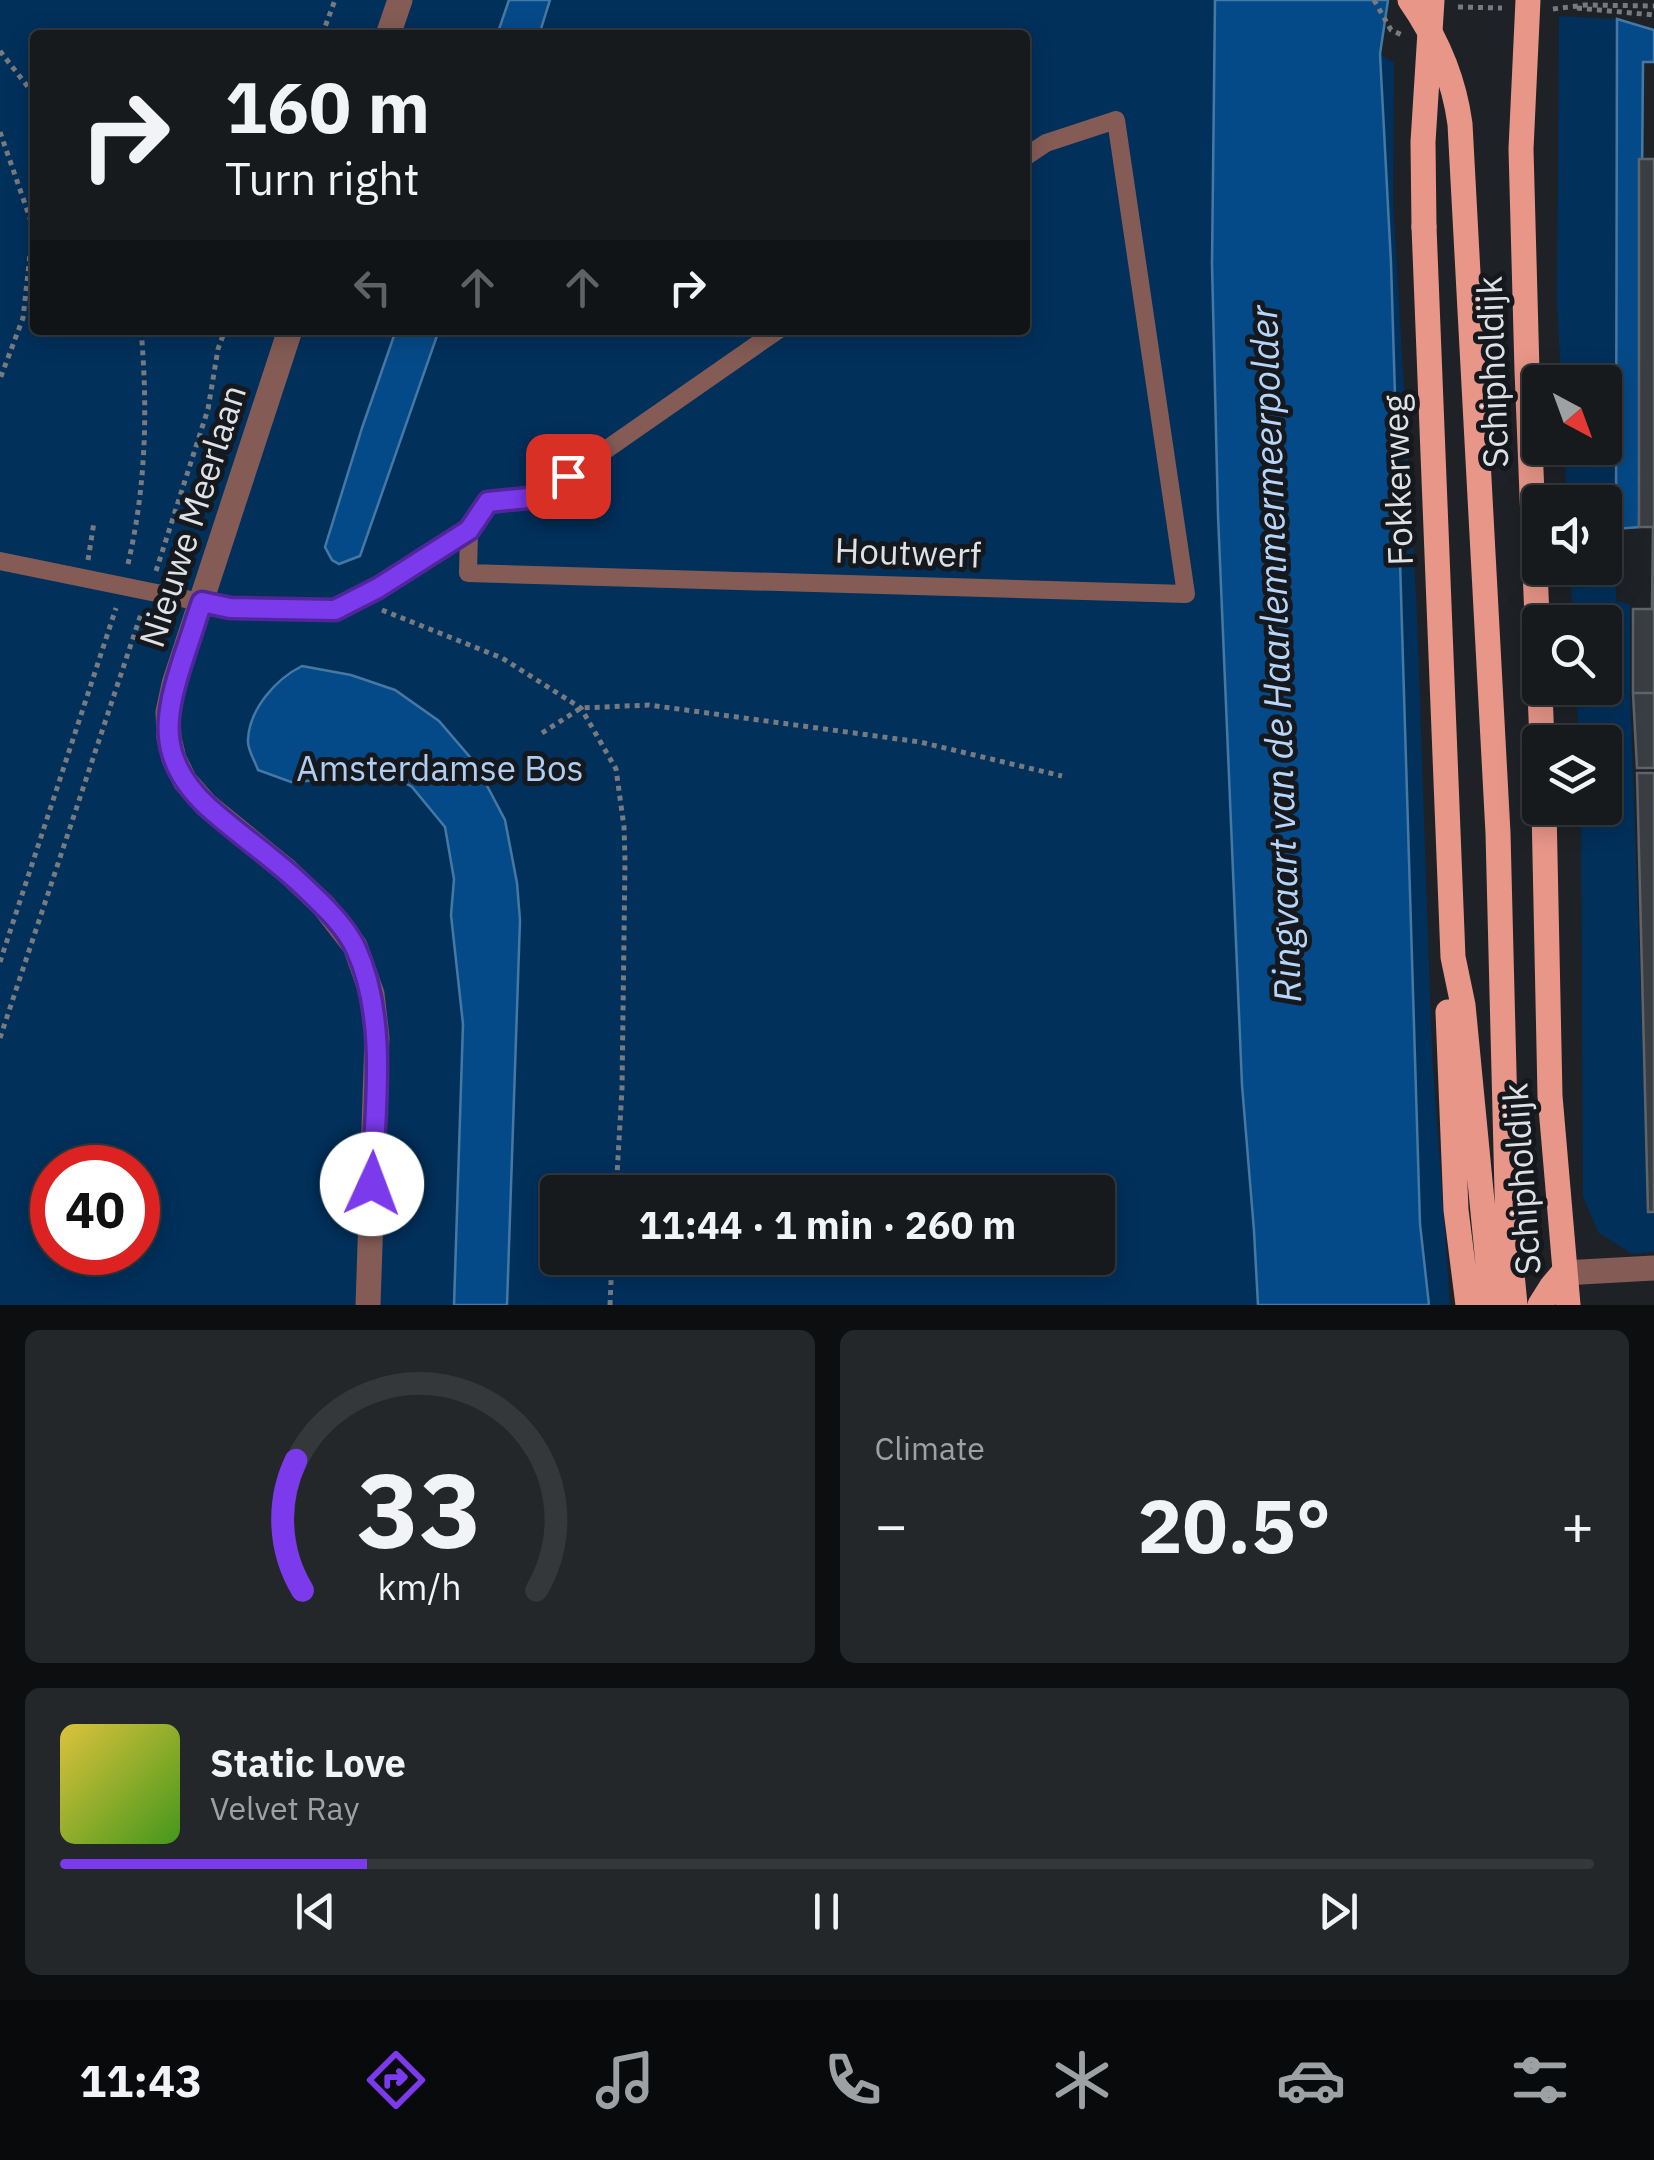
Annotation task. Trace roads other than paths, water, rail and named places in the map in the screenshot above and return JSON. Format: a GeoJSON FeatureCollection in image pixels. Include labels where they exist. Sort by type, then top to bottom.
{"type":"FeatureCollection","features":[{"type":"Feature","properties":{"kind":"main road"},"geometry":{"type":"LineString","coordinates":[[1410,0],[1440,51],[1457,100],[1460,124],[1497,814],[1508,1232],[1515,1305]]}},
{"type":"Feature","properties":{"kind":"main road","name":"Fokkerweg"},"geometry":{"type":"LineString","coordinates":[[1432,0],[1422,142],[1453,957]]}},
{"type":"Feature","properties":{"kind":"main road","name":"Schipholdijk"},"geometry":{"type":"LineString","coordinates":[[1528,0],[1521,149],[1541,725]]}},
{"type":"Feature","properties":{"kind":"main road","name":"Schipholdijk"},"geometry":{"type":"LineString","coordinates":[[1544,825],[1550,1096],[1568,1305]]}},
{"type":"Feature","properties":{"kind":"main road"},"geometry":{"type":"LineString","coordinates":[[1453,957],[1447,1005],[1455,1192],[1468,1305]]}},
{"type":"Feature","properties":{"kind":"main road"},"geometry":{"type":"LineString","coordinates":[[1453,957],[1463,1005],[1492,1305]]}},
{"type":"Feature","properties":{"kind":"main road"},"geometry":{"type":"LineString","coordinates":[[1540,1305],[1563,1273]]}},
{"type":"Feature","properties":{"kind":"street"},"geometry":{"type":"LineString","coordinates":[[390,30],[400,0]]}},
{"type":"Feature","properties":{"kind":"street","name":"Nieuwe Meerlaan"},"geometry":{"type":"LineString","coordinates":[[288,335],[174,684],[168,712],[169,738],[184,781],[206,805],[324,906],[355,946],[372,994],[376,1038],[368,1305]]}},
{"type":"Feature","properties":{"kind":"street"},"geometry":{"type":"LineString","coordinates":[[1563,1273],[1654,1268]]}},
{"type":"Feature","properties":{"kind":"lane","name":"Houtwerf"},"geometry":{"type":"LineString","coordinates":[[469,530],[468,573],[1186,594],[1116,120],[1046,143],[1030,154]]}},
{"type":"Feature","properties":{"kind":"lane"},"geometry":{"type":"LineString","coordinates":[[0,561],[230,608],[335,610],[378,588],[469,530],[488,502],[538,497],[771,335]]}},
{"type":"Feature","properties":{"kind":"water"},"geometry":{"type":"Polygon","coordinates":[[[509,0],[550,0],[541,30],[499,30],[509,0]]]}},
{"type":"Feature","properties":{"kind":"water","name":"Ringvaart van de Haarlemmermeerpolder"},"geometry":{"type":"Polygon","coordinates":[[[1215,0],[1388,0],[1380,54],[1391,263],[1420,1224],[1429,1305],[1258,1305],[1242,1085],[1218,515],[1212,264],[1215,0]]]}},
{"type":"Feature","properties":{"kind":"water"},"geometry":{"type":"Polygon","coordinates":[[[1617,19],[1654,30],[1654,62],[1643,62],[1639,527],[1622,528],[1622,485],[1616,485],[1616,465],[1622,465],[1622,365],[1616,365],[1617,19]]]}},
{"type":"Feature","properties":{"kind":"water"},"geometry":{"type":"Polygon","coordinates":[[[394,335],[437,335],[360,556],[339,564],[325,547],[394,335]]]}},
{"type":"Feature","properties":{"kind":"water"},"geometry":{"type":"Polygon","coordinates":[[[302,666],[351,675],[395,690],[439,721],[475,763],[505,820],[520,920],[507,1305],[454,1305],[463,1024],[451,915],[454,879],[445,827],[412,787],[374,765],[346,769],[325,780],[291,782],[258,770],[248,744],[253,717],[274,687],[302,666]]]}},
{"type":"Feature","properties":{"kind":"park label","name":"Amsterdamse Bos"},"geometry":{"type":"Point","coordinates":[440,769]}}]}
